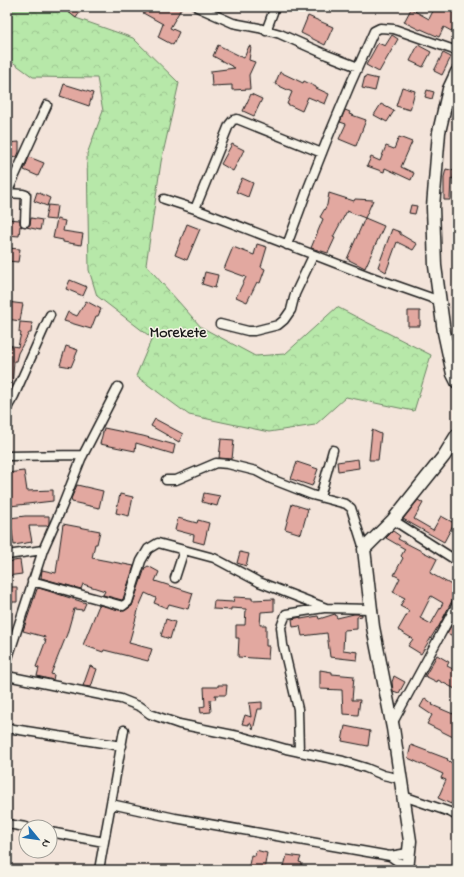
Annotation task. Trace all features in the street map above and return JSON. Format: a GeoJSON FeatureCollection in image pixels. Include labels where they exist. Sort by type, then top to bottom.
{"type":"FeatureCollection","features":[{"type":"Feature","properties":{"kind":"street"},"geometry":{"type":"LineString","coordinates":[[197,7],[227,21],[280,34],[358,67]]}},
{"type":"Feature","properties":{"kind":"street"},"geometry":{"type":"LineString","coordinates":[[266,31],[275,7]]}},
{"type":"Feature","properties":{"kind":"street"},"geometry":{"type":"LineString","coordinates":[[288,245],[300,207],[374,31],[380,28],[394,29],[457,51]]}},
{"type":"Feature","properties":{"kind":"street"},"geometry":{"type":"LineString","coordinates":[[457,72],[449,90],[439,132],[434,207],[435,266],[444,332],[457,382]]}},
{"type":"Feature","properties":{"kind":"street"},"geometry":{"type":"LineString","coordinates":[[25,222],[26,195],[7,193],[47,105]]}},
{"type":"Feature","properties":{"kind":"street"},"geometry":{"type":"LineString","coordinates":[[195,209],[226,132],[233,120],[237,119],[322,153]]}},
{"type":"Feature","properties":{"kind":"street"},"geometry":{"type":"LineString","coordinates":[[164,199],[195,209],[313,256],[440,301]]}},
{"type":"Feature","properties":{"kind":"street"},"geometry":{"type":"LineString","coordinates":[[220,324],[248,331],[278,325],[284,320],[291,310],[295,294],[313,256]]}},
{"type":"Feature","properties":{"kind":"street"},"geometry":{"type":"LineString","coordinates":[[7,408],[14,396],[50,314]]}},
{"type":"Feature","properties":{"kind":"street"},"geometry":{"type":"LineString","coordinates":[[7,661],[43,550],[83,455],[118,387]]}},
{"type":"Feature","properties":{"kind":"street"},"geometry":{"type":"LineString","coordinates":[[364,549],[393,520],[456,440]]}},
{"type":"Feature","properties":{"kind":"street"},"geometry":{"type":"LineString","coordinates":[[320,498],[333,450]]}},
{"type":"Feature","properties":{"kind":"street"},"geometry":{"type":"LineString","coordinates":[[7,456],[83,455]]}},
{"type":"Feature","properties":{"kind":"street"},"geometry":{"type":"LineString","coordinates":[[166,480],[176,480],[216,463],[228,464],[256,471],[271,479],[320,498],[346,504],[351,508],[364,549],[373,627],[401,779],[410,841],[407,869]]}},
{"type":"Feature","properties":{"kind":"street"},"geometry":{"type":"LineString","coordinates":[[393,520],[457,561]]}},
{"type":"Feature","properties":{"kind":"street"},"geometry":{"type":"LineString","coordinates":[[32,581],[123,606],[128,602],[141,561],[148,549],[158,543],[214,558],[264,584],[326,608]]}},
{"type":"Feature","properties":{"kind":"street"},"geometry":{"type":"LineString","coordinates":[[7,555],[43,550]]}},
{"type":"Feature","properties":{"kind":"street"},"geometry":{"type":"LineString","coordinates":[[175,578],[184,550]]}},
{"type":"Feature","properties":{"kind":"street"},"geometry":{"type":"LineString","coordinates":[[392,724],[457,604]]}},
{"type":"Feature","properties":{"kind":"street"},"geometry":{"type":"LineString","coordinates":[[299,752],[298,709],[283,645],[281,627],[286,614],[326,608],[371,609]]}},
{"type":"Feature","properties":{"kind":"street"},"geometry":{"type":"LineString","coordinates":[[7,676],[121,699],[141,707],[150,714],[179,724],[243,737],[299,752],[343,761],[383,775],[401,779]]}},
{"type":"Feature","properties":{"kind":"street"},"geometry":{"type":"LineString","coordinates":[[7,728],[122,746]]}},
{"type":"Feature","properties":{"kind":"street"},"geometry":{"type":"LineString","coordinates":[[99,870],[124,730]]}},
{"type":"Feature","properties":{"kind":"street"},"geometry":{"type":"LineString","coordinates":[[403,796],[456,814]]}},
{"type":"Feature","properties":{"kind":"street"},"geometry":{"type":"LineString","coordinates":[[111,804],[175,818],[390,856],[408,853]]}},
{"type":"Feature","properties":{"kind":"street"},"geometry":{"type":"LineString","coordinates":[[7,824],[18,826]]}},
{"type":"Feature","properties":{"kind":"street"},"geometry":{"type":"LineString","coordinates":[[58,833],[104,842]]}},
{"type":"Feature","properties":{"kind":"street"},"geometry":{"type":"LineString","coordinates":[[390,856],[407,869]]}},
{"type":"Feature","properties":{"kind":"green space"},"geometry":{"type":"Polygon","coordinates":[[[7,7],[62,7],[76,18],[133,38],[179,83],[161,162],[146,265],[201,327],[255,356],[285,354],[337,307],[431,355],[414,411],[346,397],[315,425],[269,432],[189,415],[136,376],[152,338],[97,296],[89,270],[87,154],[103,111],[97,78],[33,77],[7,58],[7,7]]]}},
{"type":"Feature","properties":{"kind":"building"},"geometry":{"type":"Polygon","coordinates":[[[62,7],[83,7],[76,18],[62,7]]]}},
{"type":"Feature","properties":{"kind":"building"},"geometry":{"type":"Polygon","coordinates":[[[146,7],[182,7],[170,28],[179,32],[173,45],[158,37],[163,24],[143,13],[146,7]]]}},
{"type":"Feature","properties":{"kind":"building"},"geometry":{"type":"Polygon","coordinates":[[[435,7],[457,7],[457,22],[453,32],[444,27],[439,37],[404,22],[411,9],[429,19],[435,7]]]}},
{"type":"Feature","properties":{"kind":"building"},"geometry":{"type":"Polygon","coordinates":[[[308,16],[333,27],[325,45],[301,33],[308,16]]]}},
{"type":"Feature","properties":{"kind":"building"},"geometry":{"type":"Polygon","coordinates":[[[392,35],[398,39],[379,72],[366,65],[378,43],[385,46],[392,35]]]}},
{"type":"Feature","properties":{"kind":"building"},"geometry":{"type":"Polygon","coordinates":[[[218,45],[244,58],[249,46],[251,47],[249,60],[255,62],[249,75],[250,89],[232,90],[232,85],[212,86],[211,71],[235,68],[213,56],[218,45]]]}},
{"type":"Feature","properties":{"kind":"building"},"geometry":{"type":"Polygon","coordinates":[[[418,45],[431,52],[423,67],[410,61],[418,45]]]}},
{"type":"Feature","properties":{"kind":"building"},"geometry":{"type":"Polygon","coordinates":[[[443,53],[451,57],[442,75],[434,71],[443,53]]]}},
{"type":"Feature","properties":{"kind":"building"},"geometry":{"type":"Polygon","coordinates":[[[280,72],[303,83],[304,81],[329,94],[325,104],[308,97],[302,111],[287,104],[292,92],[275,84],[280,72]]]}},
{"type":"Feature","properties":{"kind":"building"},"geometry":{"type":"Polygon","coordinates":[[[365,76],[378,79],[375,91],[362,88],[365,76]]]}},
{"type":"Feature","properties":{"kind":"building"},"geometry":{"type":"Polygon","coordinates":[[[64,84],[93,93],[89,106],[60,96],[64,84]]]}},
{"type":"Feature","properties":{"kind":"building"},"geometry":{"type":"Polygon","coordinates":[[[402,87],[415,91],[410,110],[396,106],[402,87]]]}},
{"type":"Feature","properties":{"kind":"building"},"geometry":{"type":"Polygon","coordinates":[[[427,90],[434,92],[432,99],[425,97],[427,90]]]}},
{"type":"Feature","properties":{"kind":"building"},"geometry":{"type":"Polygon","coordinates":[[[251,94],[262,99],[254,116],[243,111],[251,94]]]}},
{"type":"Feature","properties":{"kind":"building"},"geometry":{"type":"Polygon","coordinates":[[[381,104],[394,111],[387,122],[374,115],[381,104]]]}},
{"type":"Feature","properties":{"kind":"building"},"geometry":{"type":"Polygon","coordinates":[[[345,110],[350,112],[349,114],[366,120],[356,146],[339,139],[346,124],[340,122],[345,110]]]}},
{"type":"Feature","properties":{"kind":"building"},"geometry":{"type":"Polygon","coordinates":[[[399,137],[412,142],[401,167],[414,173],[411,180],[385,168],[384,172],[367,166],[371,157],[380,161],[386,146],[394,149],[399,137]]]}},
{"type":"Feature","properties":{"kind":"building"},"geometry":{"type":"Polygon","coordinates":[[[19,142],[19,152],[17,157],[7,158],[7,143],[19,142]]]}},
{"type":"Feature","properties":{"kind":"building"},"geometry":{"type":"Polygon","coordinates":[[[232,144],[244,150],[233,171],[221,164],[232,144]]]}},
{"type":"Feature","properties":{"kind":"building"},"geometry":{"type":"Polygon","coordinates":[[[29,157],[44,163],[38,176],[24,170],[29,157]]]}},
{"type":"Feature","properties":{"kind":"building"},"geometry":{"type":"Polygon","coordinates":[[[446,169],[455,171],[453,179],[451,178],[450,200],[444,200],[444,177],[446,169]]]}},
{"type":"Feature","properties":{"kind":"building"},"geometry":{"type":"Polygon","coordinates":[[[242,178],[253,183],[248,197],[236,192],[242,178]]]}},
{"type":"Feature","properties":{"kind":"building"},"geometry":{"type":"Polygon","coordinates":[[[37,192],[50,198],[47,206],[34,201],[37,192]]]}},
{"type":"Feature","properties":{"kind":"building"},"geometry":{"type":"Polygon","coordinates":[[[329,193],[354,201],[355,199],[373,200],[365,218],[347,211],[333,237],[335,238],[328,253],[311,248],[323,219],[320,217],[327,205],[329,193]]]}},
{"type":"Feature","properties":{"kind":"building"},"geometry":{"type":"Polygon","coordinates":[[[48,205],[57,206],[55,220],[45,219],[48,205]]]}},
{"type":"Feature","properties":{"kind":"building"},"geometry":{"type":"Polygon","coordinates":[[[411,205],[417,206],[415,214],[409,213],[411,205]]]}},
{"type":"Feature","properties":{"kind":"building"},"geometry":{"type":"Polygon","coordinates":[[[31,218],[42,220],[40,230],[26,227],[30,225],[31,218]]]}},
{"type":"Feature","properties":{"kind":"building"},"geometry":{"type":"Polygon","coordinates":[[[365,218],[384,226],[365,268],[347,259],[365,218]]]}},
{"type":"Feature","properties":{"kind":"building"},"geometry":{"type":"Polygon","coordinates":[[[7,219],[20,220],[22,227],[20,226],[19,236],[7,235],[7,219]]]}},
{"type":"Feature","properties":{"kind":"building"},"geometry":{"type":"Polygon","coordinates":[[[57,219],[65,221],[63,231],[83,234],[81,245],[63,242],[63,240],[53,238],[57,219]]]}},
{"type":"Feature","properties":{"kind":"building"},"geometry":{"type":"Polygon","coordinates":[[[187,224],[200,229],[187,260],[175,255],[187,224]]]}},
{"type":"Feature","properties":{"kind":"building"},"geometry":{"type":"Polygon","coordinates":[[[392,229],[400,232],[400,234],[417,244],[413,250],[397,242],[386,272],[378,267],[392,229]]]}},
{"type":"Feature","properties":{"kind":"building"},"geometry":{"type":"Polygon","coordinates":[[[257,244],[267,247],[261,267],[265,269],[260,283],[257,282],[247,302],[236,297],[246,277],[224,269],[233,247],[254,255],[257,244]]]}},
{"type":"Feature","properties":{"kind":"building"},"geometry":{"type":"Polygon","coordinates":[[[7,248],[20,249],[18,262],[7,261],[7,248]]]}},
{"type":"Feature","properties":{"kind":"building"},"geometry":{"type":"Polygon","coordinates":[[[205,272],[218,275],[215,288],[202,284],[205,272]]]}},
{"type":"Feature","properties":{"kind":"building"},"geometry":{"type":"Polygon","coordinates":[[[70,280],[87,287],[83,296],[66,289],[70,280]]]}},
{"type":"Feature","properties":{"kind":"building"},"geometry":{"type":"Polygon","coordinates":[[[86,301],[101,309],[98,316],[96,316],[91,329],[64,321],[68,312],[77,316],[86,301]]]}},
{"type":"Feature","properties":{"kind":"building"},"geometry":{"type":"Polygon","coordinates":[[[7,302],[23,304],[20,321],[7,319],[7,302]]]}},
{"type":"Feature","properties":{"kind":"building"},"geometry":{"type":"Polygon","coordinates":[[[408,311],[420,311],[420,326],[408,326],[408,311]]]}},
{"type":"Feature","properties":{"kind":"building"},"geometry":{"type":"Polygon","coordinates":[[[20,322],[32,323],[31,333],[29,333],[18,353],[16,361],[14,361],[12,387],[10,391],[7,391],[7,345],[18,347],[21,333],[19,332],[20,322]]]}},
{"type":"Feature","properties":{"kind":"building"},"geometry":{"type":"Polygon","coordinates":[[[66,346],[78,350],[71,367],[60,365],[66,346]]]}},
{"type":"Feature","properties":{"kind":"building"},"geometry":{"type":"Polygon","coordinates":[[[155,419],[183,434],[179,442],[151,426],[155,419]]]}},
{"type":"Feature","properties":{"kind":"building"},"geometry":{"type":"Polygon","coordinates":[[[104,428],[143,436],[175,445],[173,454],[136,443],[135,451],[100,444],[104,428]]]}},
{"type":"Feature","properties":{"kind":"building"},"geometry":{"type":"Polygon","coordinates":[[[372,430],[381,434],[378,460],[369,460],[372,430]]]}},
{"type":"Feature","properties":{"kind":"building"},"geometry":{"type":"Polygon","coordinates":[[[221,439],[234,440],[232,459],[219,458],[221,439]]]}},
{"type":"Feature","properties":{"kind":"building"},"geometry":{"type":"Polygon","coordinates":[[[358,459],[359,468],[338,471],[337,462],[358,459]]]}},
{"type":"Feature","properties":{"kind":"building"},"geometry":{"type":"Polygon","coordinates":[[[297,462],[318,469],[312,486],[291,479],[297,462]]]}},
{"type":"Feature","properties":{"kind":"building"},"geometry":{"type":"Polygon","coordinates":[[[24,471],[27,491],[53,490],[53,501],[10,506],[7,504],[7,473],[24,471]]]}},
{"type":"Feature","properties":{"kind":"building"},"geometry":{"type":"Polygon","coordinates":[[[77,485],[103,491],[99,508],[72,502],[71,499],[77,485]]]}},
{"type":"Feature","properties":{"kind":"building"},"geometry":{"type":"Polygon","coordinates":[[[204,493],[220,496],[217,506],[202,502],[204,493]]]}},
{"type":"Feature","properties":{"kind":"building"},"geometry":{"type":"Polygon","coordinates":[[[120,494],[133,497],[129,516],[116,513],[120,494]]]}},
{"type":"Feature","properties":{"kind":"building"},"geometry":{"type":"Polygon","coordinates":[[[418,500],[423,503],[414,519],[433,530],[441,516],[454,523],[444,542],[403,519],[418,500]]]}},
{"type":"Feature","properties":{"kind":"building"},"geometry":{"type":"Polygon","coordinates":[[[292,504],[308,509],[301,534],[285,529],[292,504]]]}},
{"type":"Feature","properties":{"kind":"building"},"geometry":{"type":"Polygon","coordinates":[[[25,516],[49,516],[49,524],[47,526],[29,526],[32,542],[14,545],[10,518],[25,516]]]}},
{"type":"Feature","properties":{"kind":"building"},"geometry":{"type":"Polygon","coordinates":[[[178,518],[197,523],[198,520],[209,523],[204,544],[193,541],[194,535],[175,530],[178,518]]]}},
{"type":"Feature","properties":{"kind":"building"},"geometry":{"type":"Polygon","coordinates":[[[63,524],[100,531],[92,558],[134,566],[122,600],[103,595],[105,591],[83,584],[81,589],[41,578],[42,570],[56,573],[63,524]]]}},
{"type":"Feature","properties":{"kind":"building"},"geometry":{"type":"Polygon","coordinates":[[[393,531],[400,536],[398,539],[437,559],[430,573],[457,588],[457,591],[438,628],[421,654],[408,646],[413,639],[398,630],[409,611],[400,606],[405,598],[393,592],[400,578],[394,575],[403,558],[401,556],[405,549],[386,538],[393,531]],[[431,596],[420,618],[431,624],[443,603],[431,596]]]}},
{"type":"Feature","properties":{"kind":"building"},"geometry":{"type":"Polygon","coordinates":[[[240,552],[249,554],[246,566],[237,563],[240,552]]]}},
{"type":"Feature","properties":{"kind":"building"},"geometry":{"type":"Polygon","coordinates":[[[20,560],[22,574],[7,576],[7,562],[20,560]]]}},
{"type":"Feature","properties":{"kind":"building"},"geometry":{"type":"Polygon","coordinates":[[[148,566],[159,572],[155,581],[193,593],[188,609],[169,604],[167,608],[154,603],[156,598],[145,593],[139,607],[129,643],[152,649],[148,661],[104,650],[103,652],[83,645],[99,605],[124,611],[132,606],[145,568],[148,566]]]}},
{"type":"Feature","properties":{"kind":"building"},"geometry":{"type":"Polygon","coordinates":[[[7,587],[17,587],[17,602],[7,602],[7,587]]]}},
{"type":"Feature","properties":{"kind":"building"},"geometry":{"type":"Polygon","coordinates":[[[39,588],[86,603],[83,610],[74,609],[67,634],[51,674],[54,675],[53,680],[37,676],[39,668],[36,667],[46,640],[44,640],[45,637],[23,631],[37,589],[39,588]]]}},
{"type":"Feature","properties":{"kind":"building"},"geometry":{"type":"Polygon","coordinates":[[[234,597],[252,598],[252,600],[274,599],[274,611],[261,612],[260,625],[266,625],[266,646],[269,646],[268,659],[238,657],[239,638],[236,638],[236,625],[245,625],[246,609],[213,609],[214,601],[233,602],[234,597]]]}},
{"type":"Feature","properties":{"kind":"building"},"geometry":{"type":"Polygon","coordinates":[[[335,614],[337,618],[354,614],[362,614],[362,616],[357,617],[357,629],[344,630],[343,650],[358,652],[357,660],[330,657],[327,633],[302,636],[300,626],[293,627],[292,619],[318,616],[319,619],[335,614]]]}},
{"type":"Feature","properties":{"kind":"building"},"geometry":{"type":"Polygon","coordinates":[[[457,616],[457,638],[447,633],[457,616]]]}},
{"type":"Feature","properties":{"kind":"building"},"geometry":{"type":"Polygon","coordinates":[[[166,619],[175,622],[170,639],[161,636],[166,619]]]}},
{"type":"Feature","properties":{"kind":"building"},"geometry":{"type":"Polygon","coordinates":[[[437,655],[449,662],[447,666],[457,671],[457,690],[438,680],[437,682],[425,676],[437,655]]]}},
{"type":"Feature","properties":{"kind":"building"},"geometry":{"type":"Polygon","coordinates":[[[90,666],[97,669],[91,687],[83,686],[90,666]]]}},
{"type":"Feature","properties":{"kind":"building"},"geometry":{"type":"Polygon","coordinates":[[[320,670],[332,672],[332,674],[354,676],[352,700],[360,700],[358,715],[343,714],[342,690],[320,689],[320,670]]]}},
{"type":"Feature","properties":{"kind":"building"},"geometry":{"type":"Polygon","coordinates":[[[394,676],[405,682],[399,693],[393,691],[392,682],[394,676]]]}},
{"type":"Feature","properties":{"kind":"building"},"geometry":{"type":"Polygon","coordinates":[[[218,685],[227,685],[226,695],[215,695],[216,699],[210,700],[211,712],[201,713],[200,707],[205,706],[204,687],[218,687],[218,685]]]}},
{"type":"Feature","properties":{"kind":"building"},"geometry":{"type":"Polygon","coordinates":[[[425,698],[433,704],[432,705],[453,714],[457,707],[457,739],[427,724],[432,715],[420,707],[425,698]]]}},
{"type":"Feature","properties":{"kind":"building"},"geometry":{"type":"Polygon","coordinates":[[[262,702],[262,709],[258,709],[253,730],[251,724],[242,724],[245,715],[251,717],[249,703],[262,702]]]}},
{"type":"Feature","properties":{"kind":"building"},"geometry":{"type":"Polygon","coordinates":[[[345,726],[370,731],[368,746],[342,741],[345,726]]]}},
{"type":"Feature","properties":{"kind":"building"},"geometry":{"type":"Polygon","coordinates":[[[411,745],[448,759],[447,760],[457,766],[457,792],[451,804],[438,798],[446,780],[441,778],[443,774],[408,758],[411,745]]]}},
{"type":"Feature","properties":{"kind":"building"},"geometry":{"type":"Polygon","coordinates":[[[256,850],[267,853],[264,870],[248,870],[251,855],[255,856],[256,850]]]}},
{"type":"Feature","properties":{"kind":"building"},"geometry":{"type":"Polygon","coordinates":[[[287,855],[301,857],[299,862],[302,863],[301,870],[283,870],[287,855]]]}},
{"type":"Feature","properties":{"kind":"district","name":"Morekete"},"geometry":{"type":"Point","coordinates":[178,331]}}]}
